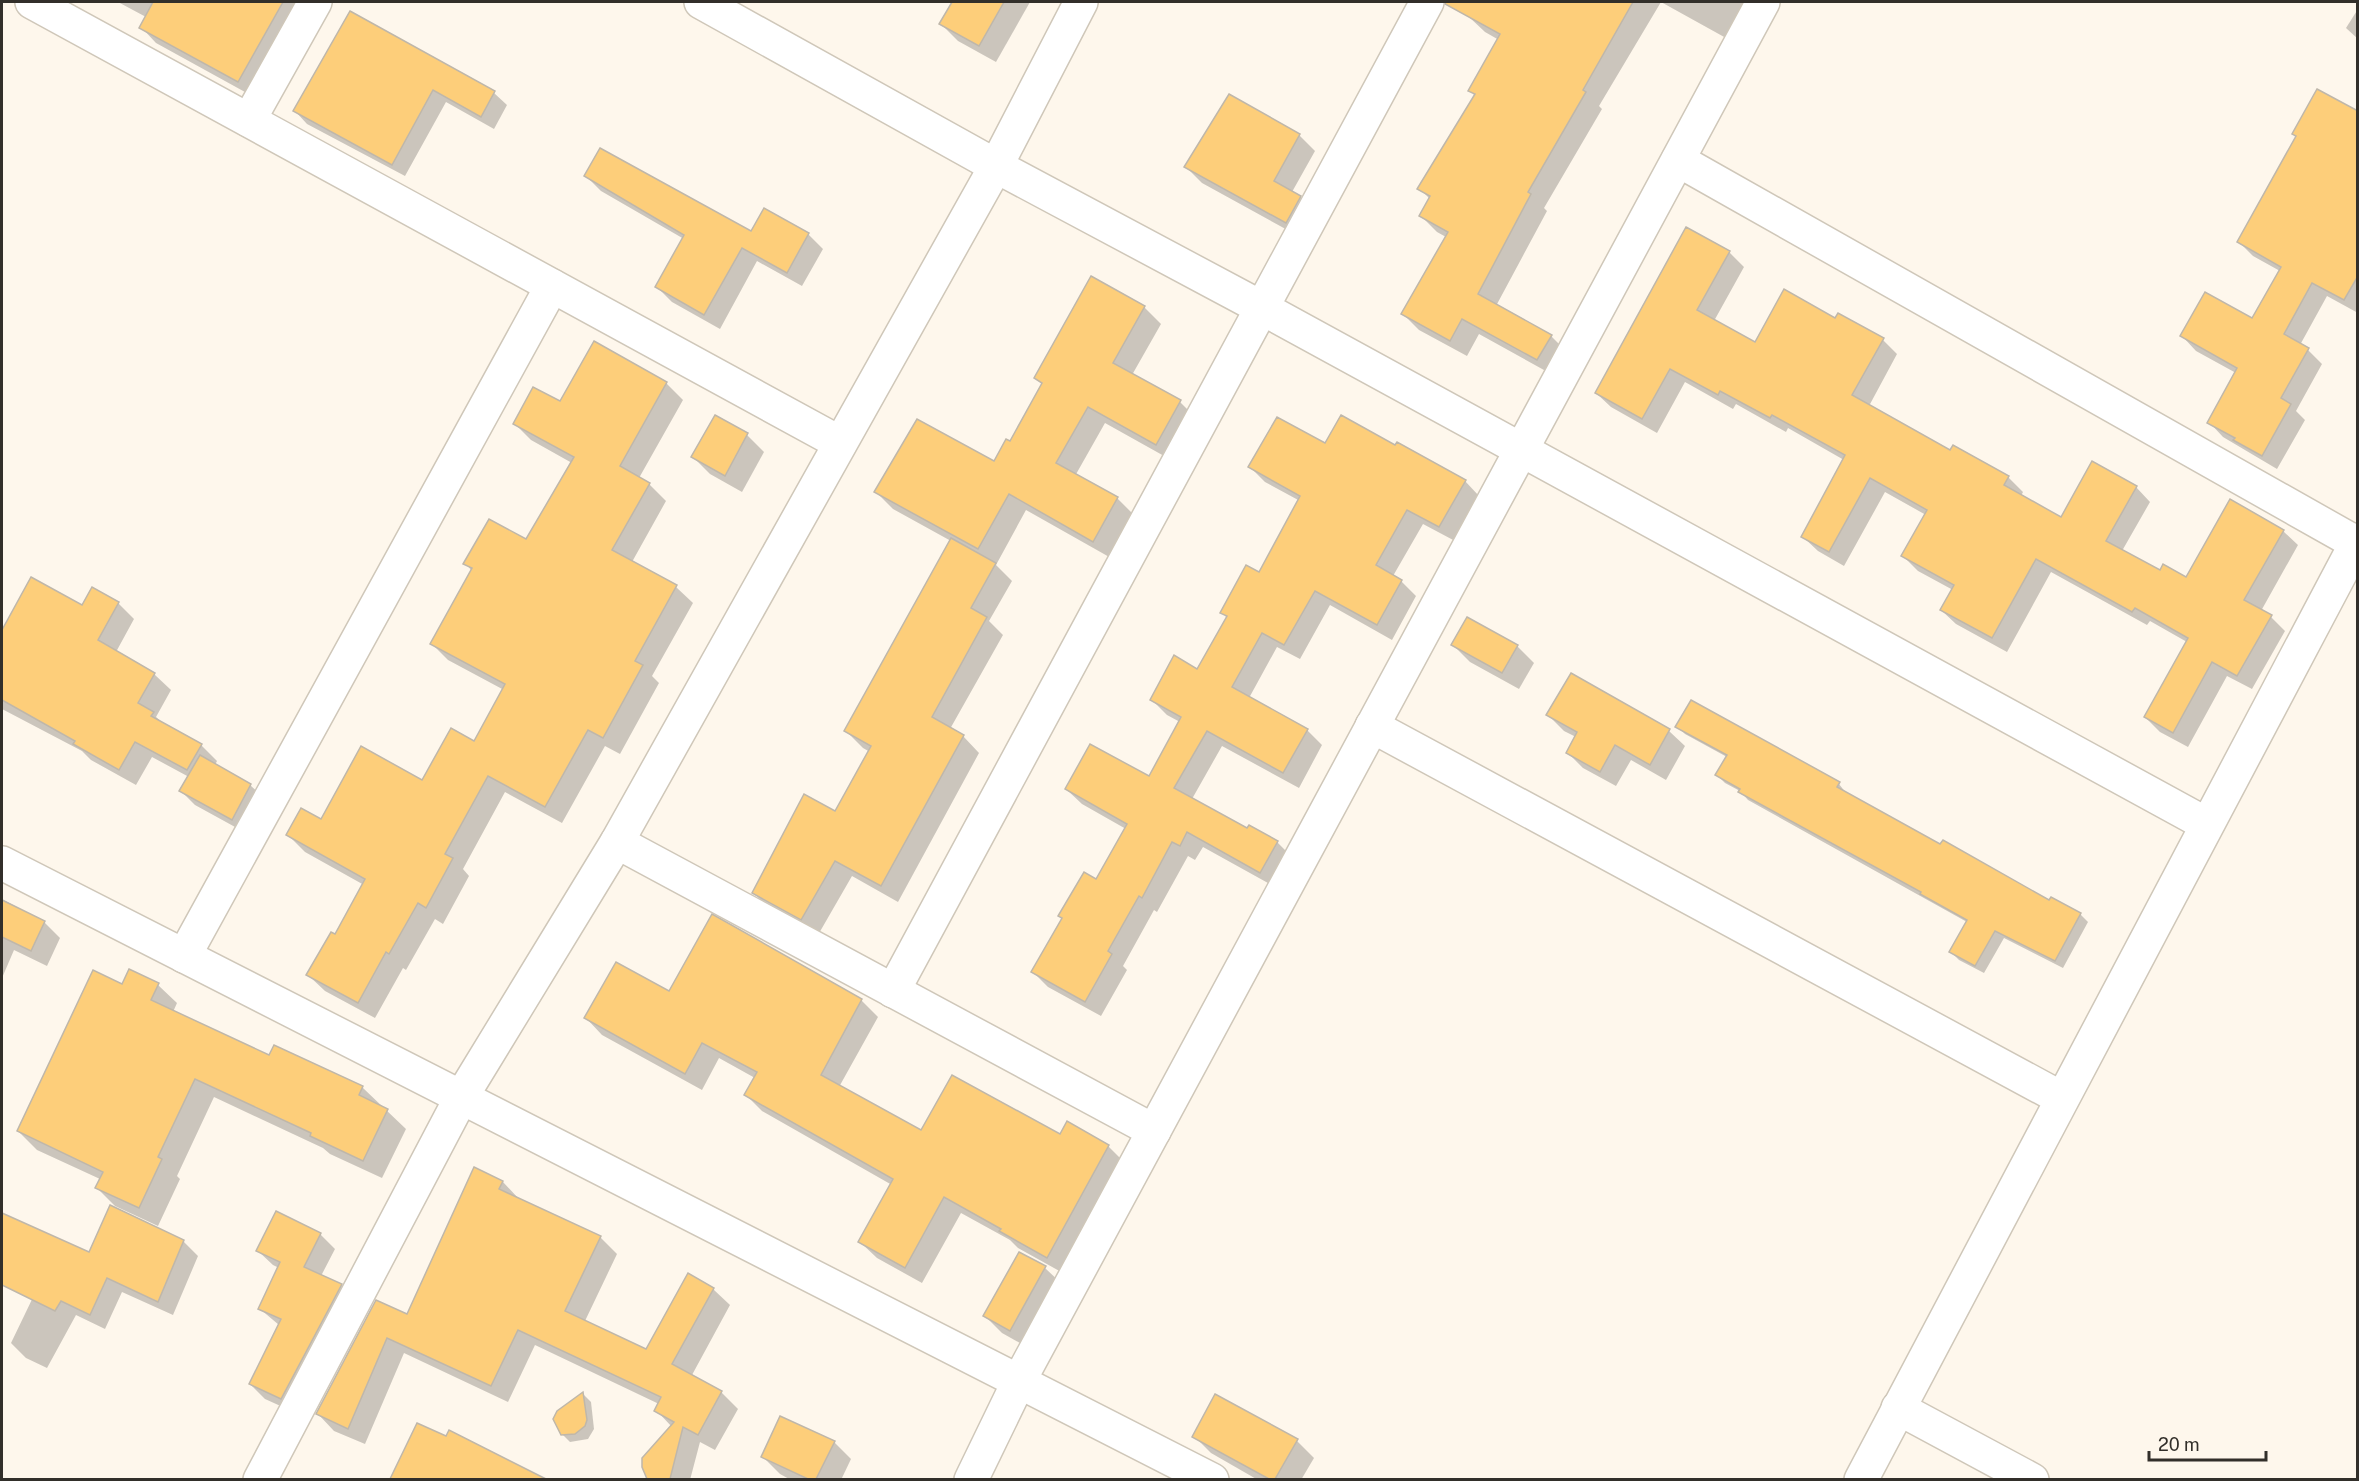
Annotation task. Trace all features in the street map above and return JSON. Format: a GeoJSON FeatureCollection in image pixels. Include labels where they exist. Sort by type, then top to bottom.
{"type":"FeatureCollection","features":[{"type":"Feature","properties":{"kind":"street"},"geometry":{"type":"LineString","coordinates":[[32,2],[840,443]]}},
{"type":"Feature","properties":{"kind":"street"},"geometry":{"type":"LineString","coordinates":[[249,120],[315,2]]}},
{"type":"Feature","properties":{"kind":"street"},"geometry":{"type":"LineString","coordinates":[[701,2],[739,10],[996,166],[1262,308],[2206,824]]}},
{"type":"Feature","properties":{"kind":"street"},"geometry":{"type":"LineString","coordinates":[[260,1479],[462,1096],[617,842],[996,166],[1081,2]]}},
{"type":"Feature","properties":{"kind":"street"},"geometry":{"type":"LineString","coordinates":[[893,991],[1427,2]]}},
{"type":"Feature","properties":{"kind":"street"},"geometry":{"type":"LineString","coordinates":[[971,1479],[1019,1381],[1763,2]]}},
{"type":"Feature","properties":{"kind":"street"},"geometry":{"type":"LineString","coordinates":[[1678,160],[2357,541],[1861,1479]]}},
{"type":"Feature","properties":{"kind":"street"},"geometry":{"type":"LineString","coordinates":[[184,956],[552,286]]}},
{"type":"Feature","properties":{"kind":"street"},"geometry":{"type":"LineString","coordinates":[[1372,726],[2061,1098]]}},
{"type":"Feature","properties":{"kind":"street"},"geometry":{"type":"LineString","coordinates":[[617,842],[1154,1131]]}},
{"type":"Feature","properties":{"kind":"street"},"geometry":{"type":"LineString","coordinates":[[2,863],[1212,1479]]}},
{"type":"Feature","properties":{"kind":"street"},"geometry":{"type":"LineString","coordinates":[[1898,1408],[2032,1479]]}},
{"type":"Feature","properties":{"kind":"building"},"geometry":{"type":"Polygon","coordinates":[[[153,2],[283,2],[238,82],[139,28],[153,2]]]}},
{"type":"Feature","properties":{"kind":"building"},"geometry":{"type":"Polygon","coordinates":[[[952,2],[1004,2],[979,46],[939,24],[952,2]]]}},
{"type":"Feature","properties":{"kind":"building"},"geometry":{"type":"Polygon","coordinates":[[[1446,2],[1633,2],[1583,90],[1586,92],[1528,192],[1531,194],[1478,294],[1552,335],[1537,360],[1462,319],[1450,341],[1401,314],[1448,232],[1419,216],[1430,196],[1417,189],[1475,94],[1468,91],[1500,34],[1445,4],[1446,2]]]}},
{"type":"Feature","properties":{"kind":"building"},"geometry":{"type":"Polygon","coordinates":[[[350,11],[495,91],[481,117],[433,90],[392,165],[293,111],[350,11]]]}},
{"type":"Feature","properties":{"kind":"building"},"geometry":{"type":"Polygon","coordinates":[[[2317,89],[2358,111],[2358,276],[2344,300],[2312,283],[2284,334],[2309,348],[2281,398],[2291,404],[2262,456],[2207,423],[2237,368],[2180,336],[2205,292],[2252,318],[2281,267],[2237,242],[2296,136],[2292,134],[2317,89]]]}},
{"type":"Feature","properties":{"kind":"building"},"geometry":{"type":"Polygon","coordinates":[[[1229,94],[1300,134],[1274,181],[1301,196],[1286,223],[1184,167],[1229,94]]]}},
{"type":"Feature","properties":{"kind":"building"},"geometry":{"type":"Polygon","coordinates":[[[600,148],[751,231],[764,208],[809,233],[787,273],[742,248],[704,315],[655,287],[684,235],[584,176],[600,148]]]}},
{"type":"Feature","properties":{"kind":"building"},"geometry":{"type":"Polygon","coordinates":[[[1686,227],[1730,251],[1697,310],[1755,342],[1784,289],[1835,318],[1838,313],[1884,338],[1852,395],[1950,450],[1953,445],[2009,476],[2004,485],[2061,517],[2092,461],[2137,486],[2106,541],[2160,570],[2163,564],[2186,577],[2230,499],[2284,530],[2244,600],[2272,615],[2237,676],[2212,662],[2173,733],[2144,717],[2188,638],[2135,608],[2132,612],[2036,559],[1992,638],[1940,610],[1954,585],[1901,556],[1927,510],[1870,478],[1829,552],[1801,537],[1845,455],[1772,415],[1770,418],[1720,391],[1718,395],[1670,369],[1642,419],[1595,393],[1686,227]]]}},
{"type":"Feature","properties":{"kind":"building"},"geometry":{"type":"Polygon","coordinates":[[[1091,276],[1145,306],[1113,363],[1181,400],[1156,445],[1088,407],[1056,463],[1118,497],[1093,542],[1009,494],[978,549],[874,492],[917,419],[994,461],[1006,439],[1010,441],[1042,383],[1034,378],[1091,276]]]}},
{"type":"Feature","properties":{"kind":"building"},"geometry":{"type":"Polygon","coordinates":[[[594,341],[667,382],[620,466],[650,483],[612,550],[677,585],[635,661],[643,665],[603,738],[588,730],[545,807],[488,776],[445,854],[453,858],[426,908],[418,903],[389,954],[386,952],[358,1003],[306,975],[331,932],[335,934],[365,879],[286,835],[301,808],[321,819],[361,746],[422,780],[451,728],[474,741],[505,684],[430,644],[472,568],[463,564],[489,519],[526,539],[574,457],[513,424],[533,387],[560,401],[594,341]]]}},
{"type":"Feature","properties":{"kind":"building"},"geometry":{"type":"Polygon","coordinates":[[[715,415],[748,433],[725,476],[691,457],[715,415]]]}},
{"type":"Feature","properties":{"kind":"building"},"geometry":{"type":"Polygon","coordinates":[[[1341,415],[1395,445],[1397,442],[1466,480],[1439,527],[1407,510],[1376,565],[1402,580],[1377,625],[1315,591],[1284,645],[1262,633],[1232,687],[1308,729],[1283,773],[1207,731],[1174,788],[1247,828],[1249,825],[1278,841],[1260,873],[1187,832],[1180,846],[1172,842],[1142,898],[1139,896],[1108,951],[1112,954],[1085,1002],[1031,972],[1062,918],[1058,916],[1084,872],[1096,879],[1127,824],[1065,789],[1090,744],[1149,776],[1181,717],[1150,700],[1174,655],[1197,669],[1227,616],[1220,613],[1246,565],[1259,572],[1300,496],[1248,467],[1277,417],[1325,443],[1341,415]]]}},
{"type":"Feature","properties":{"kind":"building"},"geometry":{"type":"Polygon","coordinates":[[[951,538],[996,563],[971,608],[987,617],[932,717],[964,735],[881,886],[835,861],[801,920],[752,893],[804,794],[835,811],[871,746],[844,731],[951,538]]]}},
{"type":"Feature","properties":{"kind":"building"},"geometry":{"type":"Polygon","coordinates":[[[31,577],[82,605],[92,587],[119,602],[98,640],[155,673],[138,703],[154,712],[151,716],[202,744],[187,770],[135,742],[119,770],[73,744],[75,741],[2,700],[2,630],[31,577]]]}},
{"type":"Feature","properties":{"kind":"building"},"geometry":{"type":"Polygon","coordinates":[[[1467,617],[1518,645],[1502,673],[1451,645],[1467,617]]]}},
{"type":"Feature","properties":{"kind":"building"},"geometry":{"type":"Polygon","coordinates":[[[1571,673],[1670,729],[1650,765],[1615,745],[1600,772],[1566,753],[1577,732],[1546,715],[1571,673]]]}},
{"type":"Feature","properties":{"kind":"building"},"geometry":{"type":"Polygon","coordinates":[[[1691,700],[1840,782],[1837,787],[1940,844],[1943,840],[2049,900],[2051,897],[2081,913],[2055,961],[1995,931],[1975,966],[1949,952],[1967,920],[1920,894],[1921,892],[1738,792],[1740,789],[1715,775],[1727,755],[1675,727],[1691,700]]]}},
{"type":"Feature","properties":{"kind":"building"},"geometry":{"type":"Polygon","coordinates":[[[200,755],[251,784],[232,820],[179,791],[200,755]]]}},
{"type":"Feature","properties":{"kind":"building"},"geometry":{"type":"Polygon","coordinates":[[[2,900],[45,921],[31,951],[2,937],[2,900]]]}},
{"type":"Feature","properties":{"kind":"building"},"geometry":{"type":"Polygon","coordinates":[[[712,914],[862,999],[821,1075],[921,1130],[952,1075],[1060,1134],[1067,1121],[1109,1145],[1047,1258],[944,1197],[905,1268],[858,1242],[893,1179],[744,1095],[757,1072],[702,1043],[685,1074],[584,1018],[616,962],[669,991],[712,914]]]}},
{"type":"Feature","properties":{"kind":"building"},"geometry":{"type":"Polygon","coordinates":[[[129,969],[159,983],[151,1000],[269,1055],[274,1045],[363,1086],[359,1095],[388,1109],[363,1161],[310,1136],[311,1133],[195,1079],[158,1157],[162,1159],[139,1208],[95,1188],[103,1172],[17,1131],[93,970],[122,984],[129,969]]]}},
{"type":"Feature","properties":{"kind":"building"},"geometry":{"type":"Polygon","coordinates":[[[474,1167],[503,1181],[499,1189],[601,1236],[565,1311],[646,1349],[688,1273],[714,1288],[672,1364],[722,1391],[698,1435],[683,1427],[670,1479],[647,1479],[642,1467],[642,1458],[674,1422],[654,1411],[661,1397],[518,1330],[491,1386],[387,1338],[348,1429],[316,1414],[376,1300],[407,1314],[474,1167]]]}},
{"type":"Feature","properties":{"kind":"building"},"geometry":{"type":"Polygon","coordinates":[[[110,1205],[184,1240],[158,1302],[107,1278],[90,1315],[61,1301],[55,1311],[2,1285],[2,1213],[89,1252],[110,1205]]]}},
{"type":"Feature","properties":{"kind":"building"},"geometry":{"type":"Polygon","coordinates":[[[276,1211],[321,1233],[304,1267],[342,1284],[281,1399],[249,1384],[281,1319],[258,1309],[280,1262],[256,1251],[276,1211]]]}},
{"type":"Feature","properties":{"kind":"building"},"geometry":{"type":"Polygon","coordinates":[[[1019,1252],[1046,1266],[1010,1331],[983,1316],[1019,1252]]]}},
{"type":"Feature","properties":{"kind":"building"},"geometry":{"type":"Polygon","coordinates":[[[583,1392],[587,1420],[585,1426],[575,1434],[561,1435],[553,1419],[557,1411],[583,1392]]]}},
{"type":"Feature","properties":{"kind":"building"},"geometry":{"type":"Polygon","coordinates":[[[1215,1394],[1298,1439],[1275,1479],[1269,1479],[1192,1437],[1215,1394]]]}},
{"type":"Feature","properties":{"kind":"building"},"geometry":{"type":"Polygon","coordinates":[[[780,1416],[835,1441],[816,1479],[808,1479],[761,1457],[780,1416]]]}},
{"type":"Feature","properties":{"kind":"building"},"geometry":{"type":"Polygon","coordinates":[[[417,1423],[446,1436],[449,1430],[546,1479],[390,1479],[417,1423]]]}}]}
